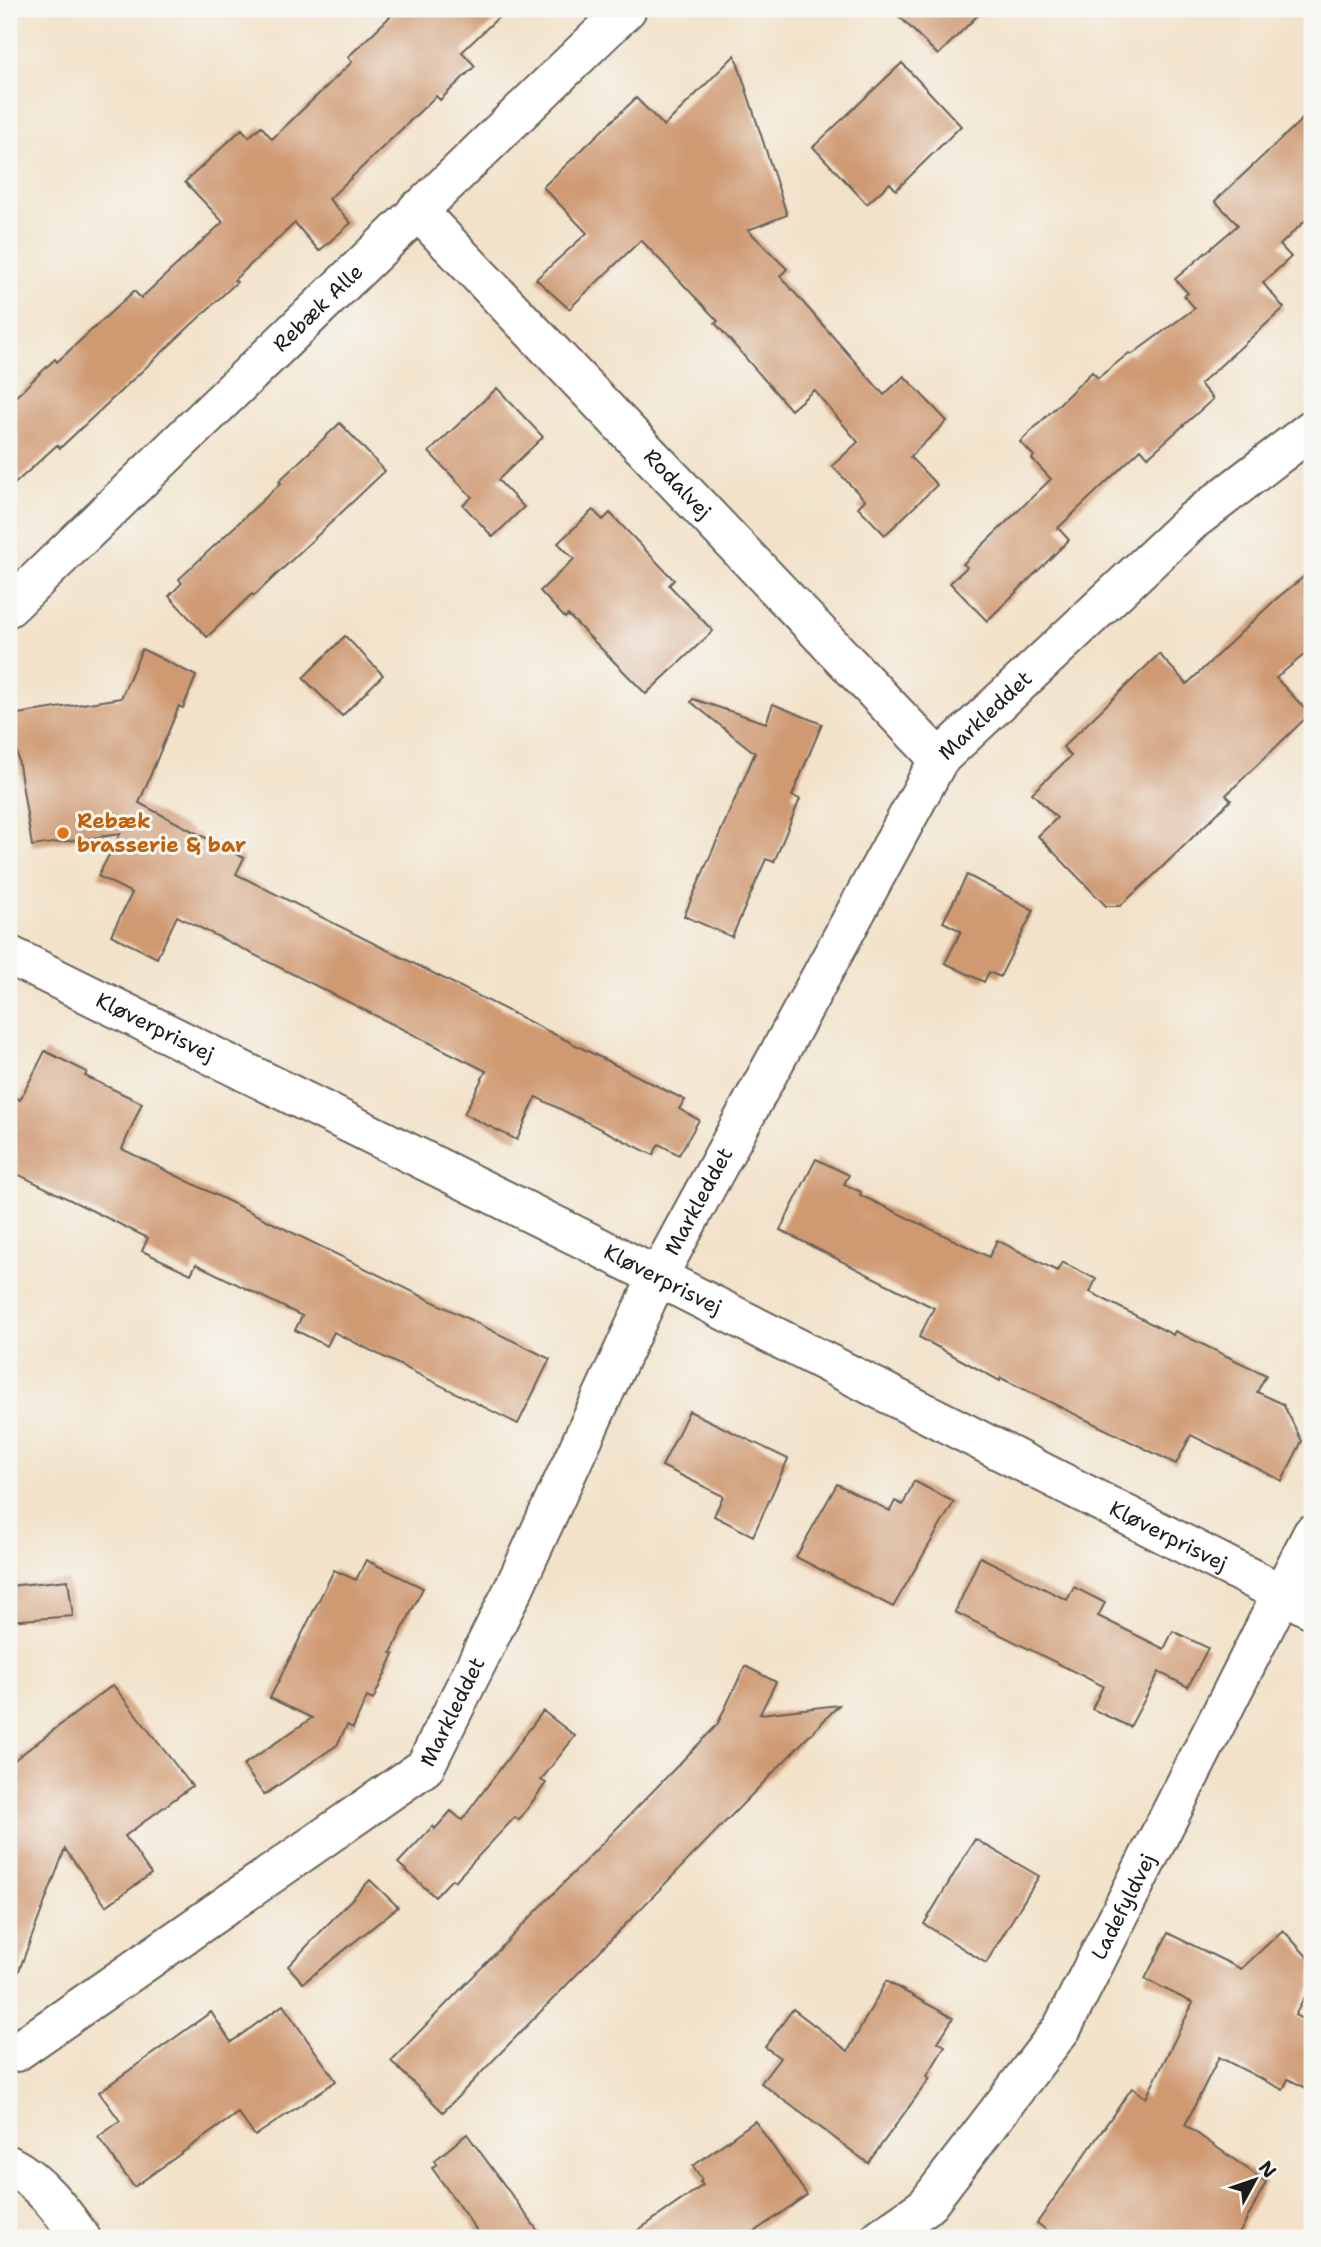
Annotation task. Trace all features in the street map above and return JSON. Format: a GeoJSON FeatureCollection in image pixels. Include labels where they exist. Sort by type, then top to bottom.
{"type":"FeatureCollection","features":[{"type":"Feature","properties":{"kind":"street","name":"Rebæk Alle"},"geometry":{"type":"LineString","coordinates":[[9,607],[627,9]]}},
{"type":"Feature","properties":{"kind":"street","name":"Rodalvej"},"geometry":{"type":"LineString","coordinates":[[417,210],[939,759]]}},
{"type":"Feature","properties":{"kind":"street","name":"Markleddet"},"geometry":{"type":"LineString","coordinates":[[16,2052],[425,1767],[514,1588],[657,1278],[939,759],[1191,522],[1312,429]]}},
{"type":"Feature","properties":{"kind":"street","name":"Kløverprisvej"},"geometry":{"type":"LineString","coordinates":[[9,955],[1298,1602]]}},
{"type":"Feature","properties":{"kind":"street","name":"Ladefyldvej"},"geometry":{"type":"LineString","coordinates":[[880,2238],[926,2206],[1062,2028],[1298,1602],[1312,1534]]}},
{"type":"Feature","properties":{"kind":"street"},"geometry":{"type":"LineString","coordinates":[[9,2165],[22,2172],[63,2212],[81,2238]]}},
{"type":"Feature","properties":{"kind":"building"},"geometry":{"type":"Polygon","coordinates":[[[398,9],[507,9],[462,52],[475,66],[440,100],[436,96],[329,199],[351,223],[319,251],[295,223],[234,280],[237,282],[60,448],[57,445],[9,489],[9,403],[134,291],[141,298],[223,222],[185,182],[242,129],[249,137],[261,126],[272,139],[352,62],[348,57],[398,9]]]}},
{"type":"Feature","properties":{"kind":"building"},"geometry":{"type":"Polygon","coordinates":[[[892,9],[984,9],[938,55],[892,9]]]}},
{"type":"Feature","properties":{"kind":"building"},"geometry":{"type":"Polygon","coordinates":[[[735,55],[787,215],[748,230],[787,269],[780,276],[884,395],[904,376],[947,421],[910,457],[937,485],[885,535],[858,507],[865,500],[832,466],[858,442],[814,390],[791,410],[715,323],[718,321],[641,240],[569,309],[536,279],[587,233],[543,187],[636,98],[664,126],[735,55]]]}},
{"type":"Feature","properties":{"kind":"building"},"geometry":{"type":"Polygon","coordinates":[[[902,63],[961,126],[896,190],[890,183],[867,204],[813,147],[902,63]]]}},
{"type":"Feature","properties":{"kind":"building"},"geometry":{"type":"Polygon","coordinates":[[[1312,110],[1312,214],[1280,245],[1291,257],[1263,283],[1284,308],[1200,384],[1213,399],[1148,457],[1141,449],[1058,528],[1069,540],[987,621],[950,583],[967,567],[963,564],[1051,479],[1020,442],[1092,372],[1098,378],[1129,353],[1131,355],[1195,308],[1184,296],[1188,293],[1175,279],[1238,225],[1215,201],[1312,110]]]}},
{"type":"Feature","properties":{"kind":"building"},"geometry":{"type":"Polygon","coordinates":[[[497,388],[543,437],[498,480],[524,507],[493,537],[463,505],[472,497],[429,452],[497,388]]]}},
{"type":"Feature","properties":{"kind":"building"},"geometry":{"type":"Polygon","coordinates":[[[340,423],[385,471],[207,637],[169,596],[182,583],[179,579],[340,423]]]}},
{"type":"Feature","properties":{"kind":"building"},"geometry":{"type":"Polygon","coordinates":[[[593,510],[603,520],[610,513],[674,580],[669,585],[713,631],[646,694],[568,615],[565,618],[540,591],[574,559],[558,543],[593,510]]]}},
{"type":"Feature","properties":{"kind":"building"},"geometry":{"type":"Polygon","coordinates":[[[1312,570],[1312,648],[1276,678],[1310,714],[1226,795],[1231,800],[1152,877],[1120,906],[1106,906],[1038,836],[1057,818],[1032,793],[1071,756],[1063,747],[1159,654],[1187,684],[1276,599],[1312,570]]]}},
{"type":"Feature","properties":{"kind":"building"},"geometry":{"type":"Polygon","coordinates":[[[345,636],[383,675],[342,716],[303,678],[345,636]]]}},
{"type":"Feature","properties":{"kind":"building"},"geometry":{"type":"Polygon","coordinates":[[[142,649],[196,676],[183,708],[179,706],[139,803],[244,858],[236,874],[685,1100],[679,1109],[699,1120],[679,1155],[659,1144],[653,1155],[536,1097],[517,1140],[464,1114],[486,1071],[177,916],[157,958],[111,935],[132,893],[98,876],[120,834],[32,846],[11,715],[121,698],[142,649]]]}},
{"type":"Feature","properties":{"kind":"building"},"geometry":{"type":"Polygon","coordinates":[[[693,699],[766,723],[773,704],[822,724],[792,796],[800,799],[774,862],[766,859],[732,937],[684,916],[755,753],[691,702],[693,699]]]}},
{"type":"Feature","properties":{"kind":"building"},"geometry":{"type":"Polygon","coordinates":[[[967,875],[1034,910],[1000,977],[989,972],[984,982],[945,963],[961,931],[943,922],[967,875]]]}},
{"type":"Feature","properties":{"kind":"building"},"geometry":{"type":"Polygon","coordinates":[[[45,1051],[87,1072],[85,1076],[142,1103],[122,1149],[550,1359],[518,1424],[334,1332],[327,1346],[295,1330],[302,1316],[196,1264],[191,1274],[142,1251],[148,1238],[9,1170],[9,1094],[20,1100],[45,1051]]]}},
{"type":"Feature","properties":{"kind":"building"},"geometry":{"type":"Polygon","coordinates":[[[816,1159],[849,1175],[844,1184],[861,1192],[860,1195],[989,1257],[997,1240],[1057,1271],[1062,1262],[1096,1279],[1090,1292],[1173,1335],[1175,1331],[1266,1375],[1257,1392],[1283,1404],[1302,1441],[1282,1481],[1191,1435],[1176,1464],[1001,1378],[1000,1381],[919,1337],[934,1308],[780,1230],[816,1159]]]}},
{"type":"Feature","properties":{"kind":"building"},"geometry":{"type":"Polygon","coordinates":[[[689,1411],[788,1459],[753,1536],[714,1516],[723,1496],[662,1466],[689,1411]]]}},
{"type":"Feature","properties":{"kind":"building"},"geometry":{"type":"Polygon","coordinates":[[[914,1481],[954,1502],[893,1607],[796,1557],[837,1484],[890,1511],[895,1501],[903,1505],[914,1481]]]}},
{"type":"Feature","properties":{"kind":"building"},"geometry":{"type":"Polygon","coordinates":[[[980,1557],[1067,1600],[1074,1587],[1105,1603],[1098,1616],[1164,1649],[1173,1631],[1208,1648],[1188,1687],[1159,1672],[1130,1727],[1092,1709],[1103,1686],[955,1612],[980,1557]]]}},
{"type":"Feature","properties":{"kind":"building"},"geometry":{"type":"Polygon","coordinates":[[[366,1560],[423,1588],[391,1653],[394,1654],[373,1700],[367,1697],[353,1728],[347,1725],[337,1745],[264,1795],[243,1765],[312,1718],[270,1698],[334,1570],[356,1580],[366,1560]]]}},
{"type":"Feature","properties":{"kind":"building"},"geometry":{"type":"Polygon","coordinates":[[[68,1580],[73,1616],[9,1621],[9,1586],[68,1580]]]}},
{"type":"Feature","properties":{"kind":"building"},"geometry":{"type":"Polygon","coordinates":[[[745,1666],[776,1682],[760,1714],[839,1705],[443,2112],[391,2061],[717,1725],[745,1666]]]}},
{"type":"Feature","properties":{"kind":"building"},"geometry":{"type":"Polygon","coordinates":[[[113,1685],[192,1786],[125,1836],[151,1874],[106,1906],[65,1849],[12,1989],[9,1988],[9,1764],[113,1685]]]}},
{"type":"Feature","properties":{"kind":"building"},"geometry":{"type":"Polygon","coordinates":[[[543,1711],[575,1736],[541,1780],[546,1783],[519,1820],[515,1817],[455,1881],[452,1879],[435,1897],[398,1863],[451,1811],[462,1820],[543,1711]]]}},
{"type":"Feature","properties":{"kind":"building"},"geometry":{"type":"Polygon","coordinates":[[[975,1839],[1039,1876],[986,1963],[924,1924],[975,1839]]]}},
{"type":"Feature","properties":{"kind":"building"},"geometry":{"type":"Polygon","coordinates":[[[370,1880],[398,1907],[303,1983],[288,1966],[370,1880]]]}},
{"type":"Feature","properties":{"kind":"building"},"geometry":{"type":"Polygon","coordinates":[[[1283,1930],[1312,1962],[1312,1985],[1295,2015],[1312,2024],[1312,2091],[1288,2079],[1283,2090],[1219,2057],[1185,2125],[1266,2182],[1237,2238],[1057,2238],[1037,2223],[1132,2088],[1146,2098],[1193,2003],[1145,1979],[1168,1933],[1241,1969],[1283,1930]]]}},
{"type":"Feature","properties":{"kind":"building"},"geometry":{"type":"Polygon","coordinates":[[[886,1981],[953,2018],[938,2042],[945,2046],[927,2076],[930,2078],[868,2163],[761,2083],[780,2058],[765,2047],[793,2009],[848,2051],[886,1981]]]}},
{"type":"Feature","properties":{"kind":"building"},"geometry":{"type":"Polygon","coordinates":[[[283,2005],[336,2081],[255,2136],[238,2113],[134,2187],[98,2137],[120,2121],[99,2092],[211,2012],[231,2042],[283,2005]]]}},
{"type":"Feature","properties":{"kind":"building"},"geometry":{"type":"Polygon","coordinates":[[[755,2121],[807,2195],[745,2238],[627,2238],[703,2185],[693,2166],[755,2121]]]}},
{"type":"Feature","properties":{"kind":"building"},"geometry":{"type":"Polygon","coordinates":[[[467,2134],[543,2238],[482,2238],[432,2168],[437,2164],[434,2161],[467,2134]]]}},
{"type":"Feature","properties":{"kind":"place","name":"Rebæk brasserie & bar"},"geometry":{"type":"Point","coordinates":[63,833]}}]}
